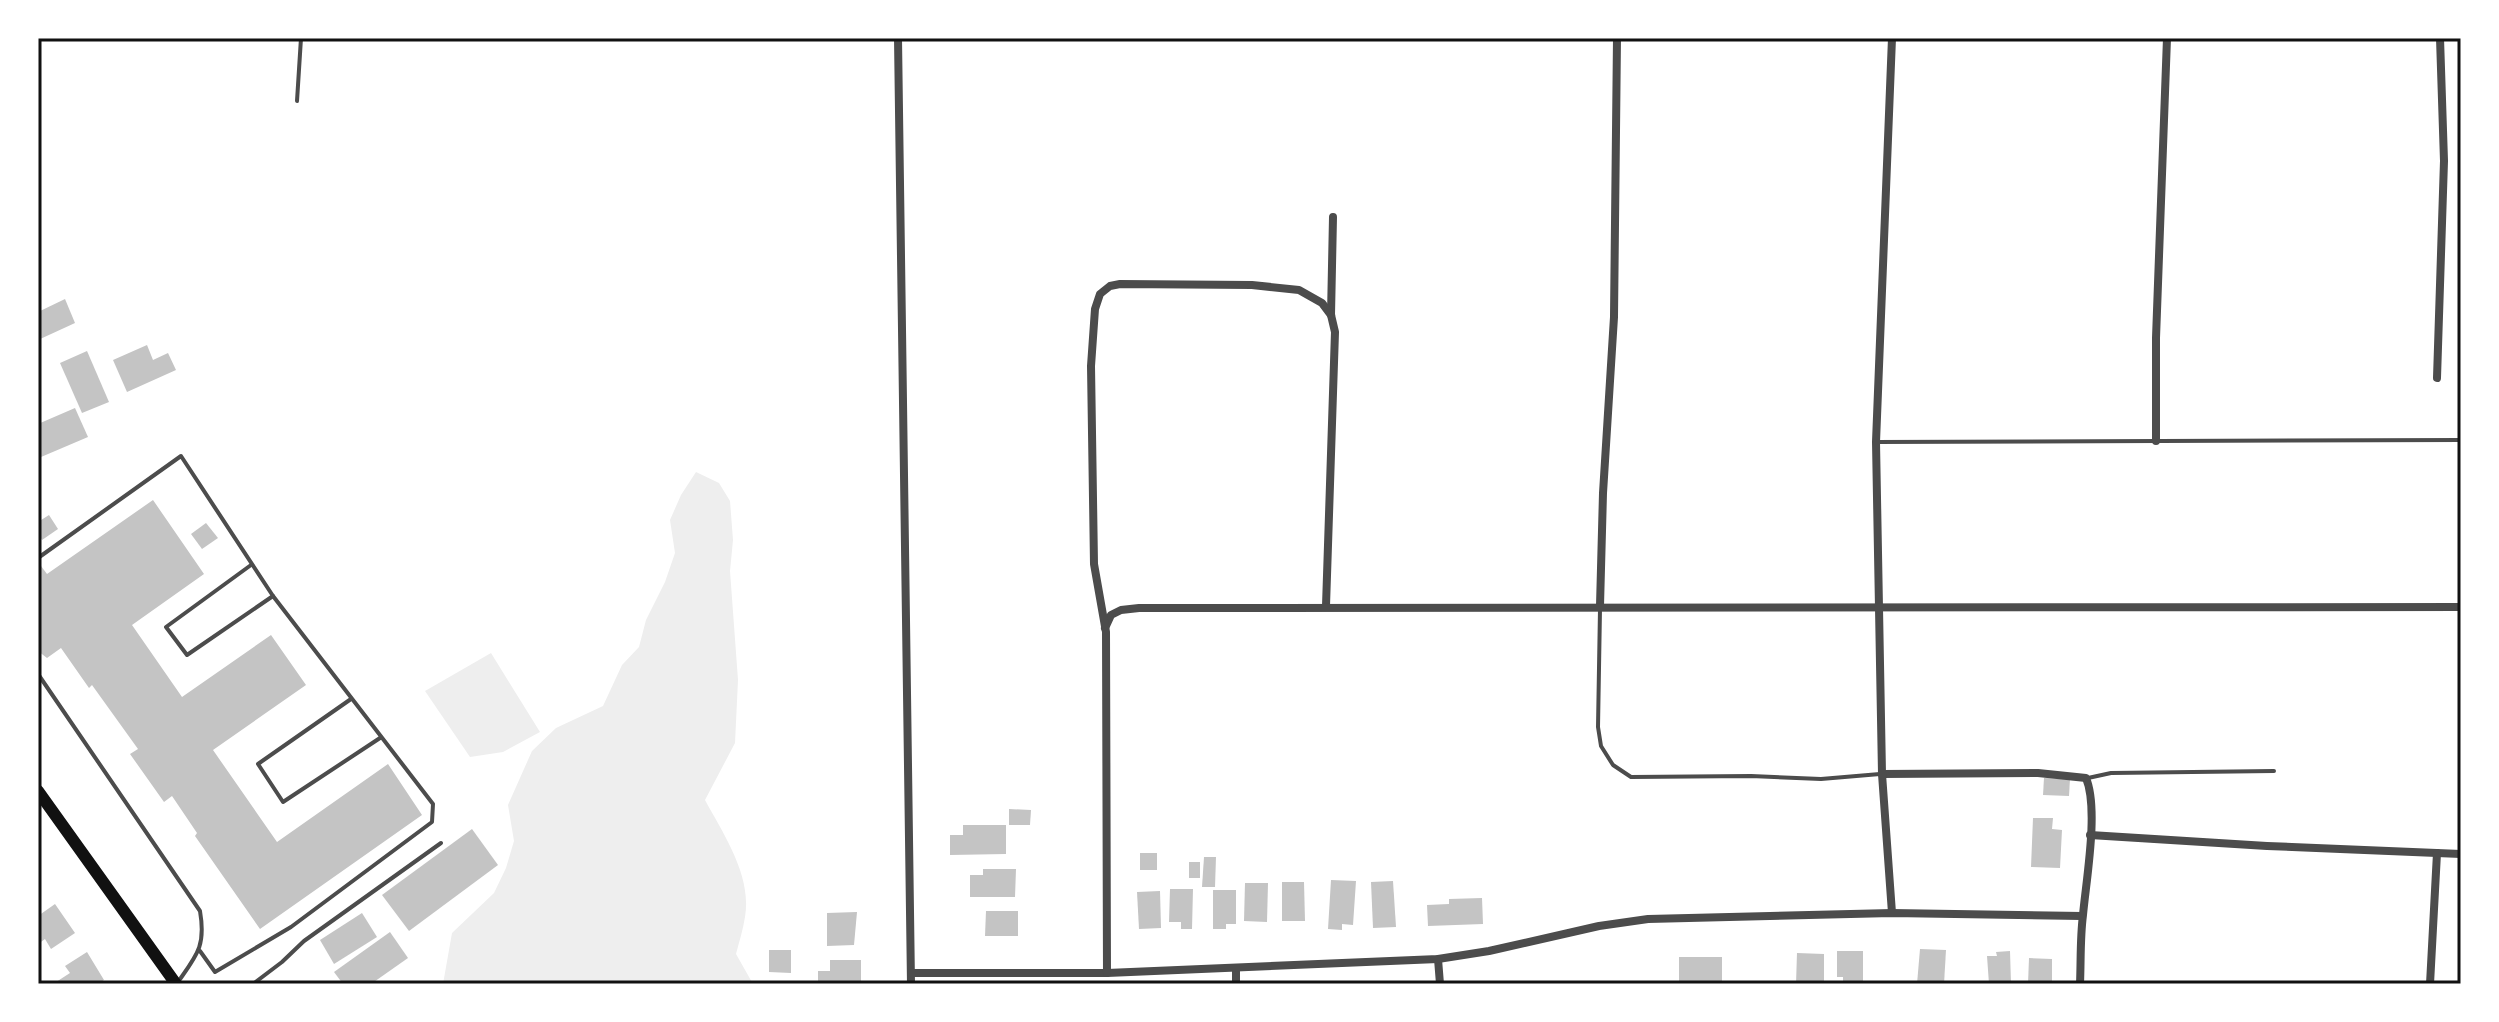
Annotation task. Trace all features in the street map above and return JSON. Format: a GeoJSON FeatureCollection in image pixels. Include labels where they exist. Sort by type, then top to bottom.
{"type":"FeatureCollection","features":[{"type":"Feature","properties":{"kind":"main road"},"geometry":{"type":"LineString","coordinates":[[38,791],[176,984]]}},
{"type":"Feature","properties":{"kind":"street"},"geometry":{"type":"LineString","coordinates":[[898,38],[911,984]]}},
{"type":"Feature","properties":{"kind":"street"},"geometry":{"type":"LineString","coordinates":[[1600,606],[1603,493],[1614,317],[1617,38]]}},
{"type":"Feature","properties":{"kind":"street"},"geometry":{"type":"LineString","coordinates":[[1892,38],[1876,442],[1882,774],[1892,913]]}},
{"type":"Feature","properties":{"kind":"street"},"geometry":{"type":"LineString","coordinates":[[2156,441],[2156,338],[2167,38]]}},
{"type":"Feature","properties":{"kind":"street"},"geometry":{"type":"LineString","coordinates":[[2437,378],[2444,161],[2440,38]]}},
{"type":"Feature","properties":{"kind":"street"},"geometry":{"type":"LineString","coordinates":[[1326,606],[1335,332],[1331,315],[1333,217]]}},
{"type":"Feature","properties":{"kind":"street"},"geometry":{"type":"LineString","coordinates":[[1107,973],[1105,628],[1094,564],[1091,461],[1091,366],[1095,309],[1100,294],[1110,286],[1120,284],[1252,285],[1310,294],[1331,315]]}},
{"type":"Feature","properties":{"kind":"street"},"geometry":{"type":"LineString","coordinates":[[1105,628],[1111,615],[1121,610],[1326,606],[2461,607]]}},
{"type":"Feature","properties":{"kind":"street"},"geometry":{"type":"LineString","coordinates":[[1882,774],[2038,773],[2086,778],[2090,788],[2089,874],[2082,916],[2080,984]]}},
{"type":"Feature","properties":{"kind":"street"},"geometry":{"type":"LineString","coordinates":[[2090,835],[2461,854]]}},
{"type":"Feature","properties":{"kind":"street"},"geometry":{"type":"LineString","coordinates":[[2430,984],[2437,853]]}},
{"type":"Feature","properties":{"kind":"street"},"geometry":{"type":"LineString","coordinates":[[911,973],[1107,973],[1438,959],[1648,919],[1892,913],[2082,916]]}},
{"type":"Feature","properties":{"kind":"street"},"geometry":{"type":"LineString","coordinates":[[1438,959],[1440,984]]}},
{"type":"Feature","properties":{"kind":"street"},"geometry":{"type":"LineString","coordinates":[[1236,968],[1236,984]]}},
{"type":"Feature","properties":{"kind":"lane"},"geometry":{"type":"LineString","coordinates":[[297,101],[301,38]]}},
{"type":"Feature","properties":{"kind":"lane"},"geometry":{"type":"LineString","coordinates":[[1876,442],[2461,440]]}},
{"type":"Feature","properties":{"kind":"lane"},"geometry":{"type":"LineString","coordinates":[[38,558],[181,456],[273,596],[433,804],[432,822],[291,927],[215,972],[200,951]]}},
{"type":"Feature","properties":{"kind":"lane"},"geometry":{"type":"LineString","coordinates":[[251,565],[166,627],[187,655],[273,596]]}},
{"type":"Feature","properties":{"kind":"lane"},"geometry":{"type":"LineString","coordinates":[[1600,606],[1598,727],[1601,746],[1613,765],[1631,777],[1821,779],[1882,774]]}},
{"type":"Feature","properties":{"kind":"lane"},"geometry":{"type":"LineString","coordinates":[[38,674],[200,911],[203,932],[200,951],[176,984]]}},
{"type":"Feature","properties":{"kind":"lane"},"geometry":{"type":"LineString","coordinates":[[351,699],[258,764],[283,802],[380,738]]}},
{"type":"Feature","properties":{"kind":"lane"},"geometry":{"type":"LineString","coordinates":[[2086,778],[2111,773],[2274,771]]}},
{"type":"Feature","properties":{"kind":"lane"},"geometry":{"type":"LineString","coordinates":[[253,984],[304,941],[441,843]]}},
{"type":"Feature","properties":{"kind":"shaded area"},"geometry":{"type":"Polygon","coordinates":[[[696,472],[719,483],[730,501],[733,540],[730,571],[738,680],[735,743],[705,800],[735,856],[744,886],[744,922],[736,954],[753,984],[443,984],[452,933],[494,893],[506,868],[514,841],[508,805],[532,751],[556,728],[603,706],[622,665],[639,647],[646,620],[675,553],[670,520],[696,472]]]}},
{"type":"Feature","properties":{"kind":"shaded area"},"geometry":{"type":"Polygon","coordinates":[[[491,653],[540,732],[503,752],[470,757],[425,691],[491,653]]]}},
{"type":"Feature","properties":{"kind":"building"},"geometry":{"type":"Polygon","coordinates":[[[65,299],[75,323],[38,340],[38,312],[65,299]]]}},
{"type":"Feature","properties":{"kind":"building"},"geometry":{"type":"Polygon","coordinates":[[[147,345],[153,360],[168,353],[176,370],[127,392],[113,360],[147,345]]]}},
{"type":"Feature","properties":{"kind":"building"},"geometry":{"type":"Polygon","coordinates":[[[87,351],[109,402],[82,413],[60,363],[87,351]]]}},
{"type":"Feature","properties":{"kind":"building"},"geometry":{"type":"Polygon","coordinates":[[[75,408],[88,437],[41,457],[38,451],[38,424],[75,408]]]}},
{"type":"Feature","properties":{"kind":"building"},"geometry":{"type":"Polygon","coordinates":[[[153,500],[204,574],[132,625],[182,697],[271,635],[306,685],[213,750],[277,842],[388,764],[422,815],[260,929],[195,836],[197,833],[172,796],[164,802],[130,754],[138,749],[92,685],[89,688],[61,648],[47,658],[38,651],[38,568],[41,566],[47,574],[153,500]]]}},
{"type":"Feature","properties":{"kind":"building"},"geometry":{"type":"Polygon","coordinates":[[[49,515],[58,529],[42,540],[38,522],[49,515]]]}},
{"type":"Feature","properties":{"kind":"building"},"geometry":{"type":"Polygon","coordinates":[[[206,523],[218,538],[202,549],[191,534],[206,523]]]}},
{"type":"Feature","properties":{"kind":"building"},"geometry":{"type":"Polygon","coordinates":[[[2044,778],[2070,779],[2069,796],[2043,795],[2044,778]]]}},
{"type":"Feature","properties":{"kind":"building"},"geometry":{"type":"Polygon","coordinates":[[[1009,809],[1031,810],[1030,825],[1009,825],[1009,809]]]}},
{"type":"Feature","properties":{"kind":"building"},"geometry":{"type":"Polygon","coordinates":[[[2033,818],[2053,818],[2052,829],[2062,830],[2060,868],[2031,867],[2033,818]]]}},
{"type":"Feature","properties":{"kind":"building"},"geometry":{"type":"Polygon","coordinates":[[[963,825],[1006,825],[1006,854],[950,855],[950,835],[963,835],[963,825]]]}},
{"type":"Feature","properties":{"kind":"building"},"geometry":{"type":"Polygon","coordinates":[[[472,829],[498,865],[409,931],[382,895],[472,829]]]}},
{"type":"Feature","properties":{"kind":"building"},"geometry":{"type":"Polygon","coordinates":[[[1140,853],[1157,853],[1157,870],[1140,870],[1140,853]]]}},
{"type":"Feature","properties":{"kind":"building"},"geometry":{"type":"Polygon","coordinates":[[[1204,857],[1216,857],[1215,887],[1202,887],[1204,857]]]}},
{"type":"Feature","properties":{"kind":"building"},"geometry":{"type":"Polygon","coordinates":[[[1189,862],[1200,862],[1200,878],[1189,878],[1189,862]]]}},
{"type":"Feature","properties":{"kind":"building"},"geometry":{"type":"Polygon","coordinates":[[[983,869],[1016,869],[1015,897],[970,897],[970,875],[983,875],[983,869]]]}},
{"type":"Feature","properties":{"kind":"building"},"geometry":{"type":"Polygon","coordinates":[[[1331,880],[1356,881],[1353,925],[1342,924],[1342,930],[1328,929],[1331,880]]]}},
{"type":"Feature","properties":{"kind":"building"},"geometry":{"type":"Polygon","coordinates":[[[1393,881],[1396,927],[1373,928],[1371,882],[1393,881]]]}},
{"type":"Feature","properties":{"kind":"building"},"geometry":{"type":"Polygon","coordinates":[[[1282,882],[1304,882],[1305,921],[1282,921],[1282,882]]]}},
{"type":"Feature","properties":{"kind":"building"},"geometry":{"type":"Polygon","coordinates":[[[1245,883],[1268,883],[1267,922],[1244,921],[1245,883]]]}},
{"type":"Feature","properties":{"kind":"building"},"geometry":{"type":"Polygon","coordinates":[[[1170,889],[1193,889],[1192,929],[1181,929],[1181,922],[1169,922],[1170,889]]]}},
{"type":"Feature","properties":{"kind":"building"},"geometry":{"type":"Polygon","coordinates":[[[1213,890],[1236,890],[1236,924],[1226,924],[1226,929],[1213,929],[1213,890]]]}},
{"type":"Feature","properties":{"kind":"building"},"geometry":{"type":"Polygon","coordinates":[[[1160,891],[1161,928],[1139,929],[1137,892],[1160,891]]]}},
{"type":"Feature","properties":{"kind":"building"},"geometry":{"type":"Polygon","coordinates":[[[1482,898],[1483,924],[1428,926],[1427,905],[1449,904],[1449,899],[1482,898]]]}},
{"type":"Feature","properties":{"kind":"building"},"geometry":{"type":"Polygon","coordinates":[[[55,904],[75,933],[51,949],[45,939],[38,944],[38,916],[55,904]]]}},
{"type":"Feature","properties":{"kind":"building"},"geometry":{"type":"Polygon","coordinates":[[[986,911],[1018,911],[1018,936],[985,936],[986,911]]]}},
{"type":"Feature","properties":{"kind":"building"},"geometry":{"type":"Polygon","coordinates":[[[857,912],[854,945],[827,946],[827,913],[857,912]]]}},
{"type":"Feature","properties":{"kind":"building"},"geometry":{"type":"Polygon","coordinates":[[[362,913],[377,937],[334,964],[320,940],[362,913]]]}},
{"type":"Feature","properties":{"kind":"building"},"geometry":{"type":"Polygon","coordinates":[[[390,932],[408,958],[371,984],[343,984],[334,972],[390,932]]]}},
{"type":"Feature","properties":{"kind":"building"},"geometry":{"type":"Polygon","coordinates":[[[1920,949],[1946,950],[1944,984],[1917,984],[1920,949]]]}},
{"type":"Feature","properties":{"kind":"building"},"geometry":{"type":"Polygon","coordinates":[[[769,950],[791,950],[791,973],[769,972],[769,950]]]}},
{"type":"Feature","properties":{"kind":"building"},"geometry":{"type":"Polygon","coordinates":[[[1837,951],[1863,951],[1863,984],[1843,984],[1843,977],[1837,977],[1837,951]]]}},
{"type":"Feature","properties":{"kind":"building"},"geometry":{"type":"Polygon","coordinates":[[[2010,951],[2011,984],[1989,984],[1987,956],[2010,951]]]}},
{"type":"Feature","properties":{"kind":"building"},"geometry":{"type":"Polygon","coordinates":[[[87,952],[104,980],[98,984],[53,984],[70,973],[65,966],[87,952]]]}},
{"type":"Feature","properties":{"kind":"building"},"geometry":{"type":"Polygon","coordinates":[[[1797,953],[1824,954],[1824,984],[1796,984],[1797,953]]]}},
{"type":"Feature","properties":{"kind":"building"},"geometry":{"type":"Polygon","coordinates":[[[1679,957],[1722,957],[1722,984],[1679,984],[1679,957]]]}},
{"type":"Feature","properties":{"kind":"building"},"geometry":{"type":"Polygon","coordinates":[[[2029,958],[2052,959],[2052,984],[2028,984],[2029,958]]]}},
{"type":"Feature","properties":{"kind":"building"},"geometry":{"type":"Polygon","coordinates":[[[830,960],[861,960],[861,984],[818,984],[818,971],[830,971],[830,960]]]}}]}
